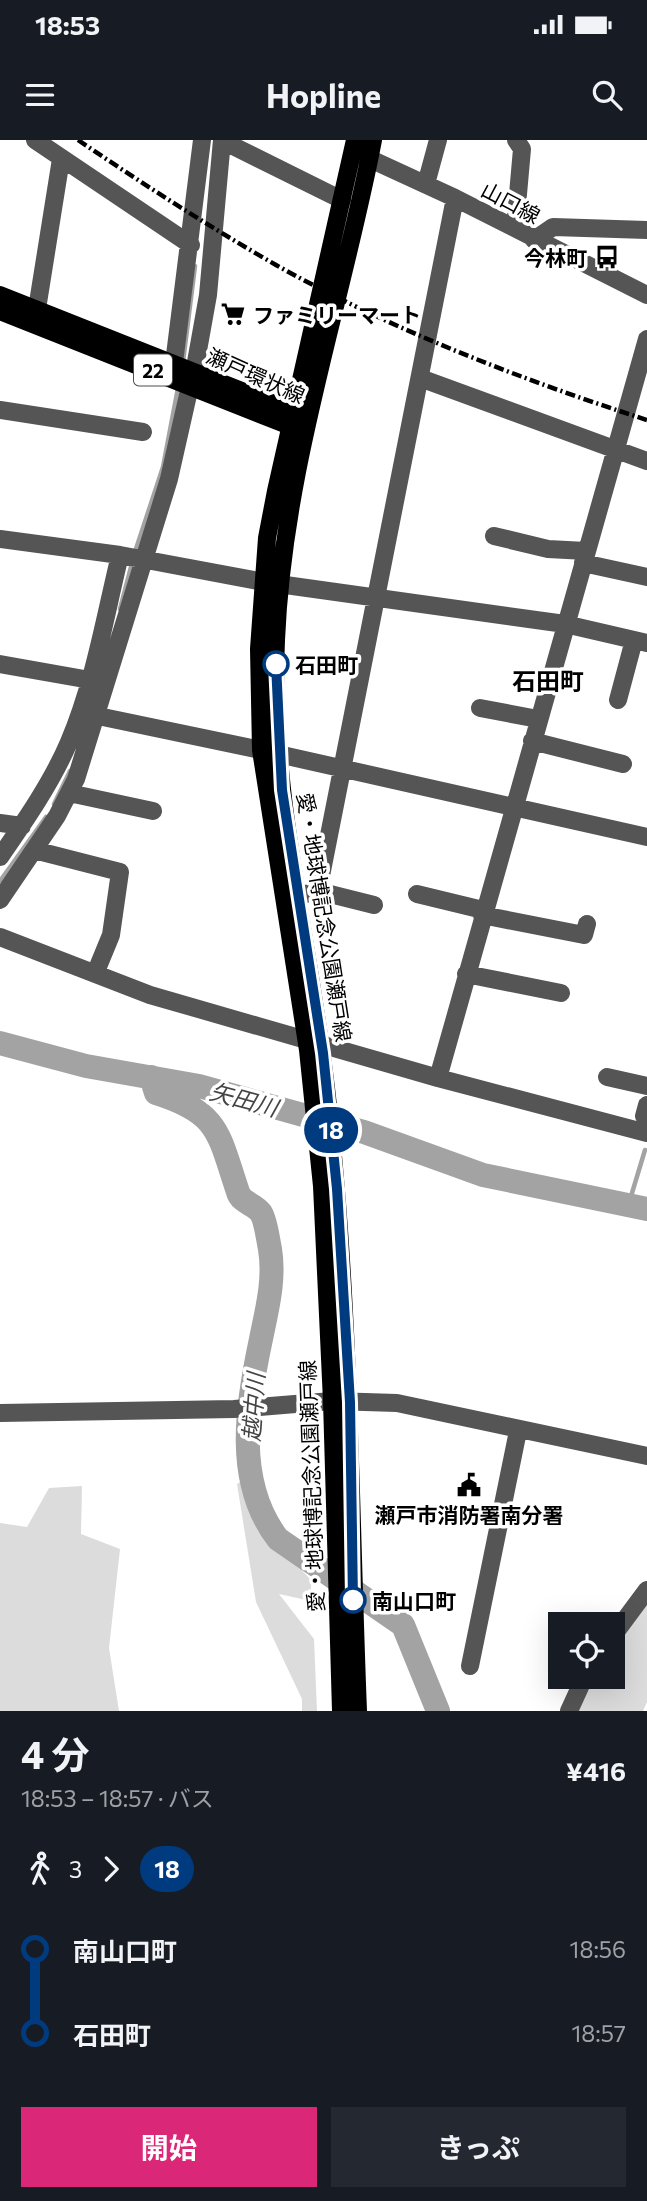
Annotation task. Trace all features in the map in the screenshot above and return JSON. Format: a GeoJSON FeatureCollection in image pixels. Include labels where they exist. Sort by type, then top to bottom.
{"type":"FeatureCollection","features":[{"type":"Feature","properties":{"kind":"main road","name":"愛・地球博記念公園瀬戸線"},"geometry":{"type":"LineString","coordinates":[[296,420],[342,200],[363,147]]}},
{"type":"Feature","properties":{"kind":"main road","name":"愛・地球博記念公園瀬戸線"},"geometry":{"type":"LineString","coordinates":[[314,1047],[270,752],[259,649],[273,583],[267,538],[363,147]]}},
{"type":"Feature","properties":{"kind":"main road","name":"瀬戸環状線"},"geometry":{"type":"LineString","coordinates":[[0,295],[174,363],[192,380]]}},
{"type":"Feature","properties":{"kind":"main road","name":"瀬戸環状線"},"geometry":{"type":"LineString","coordinates":[[0,311],[296,420]]}},
{"type":"Feature","properties":{"kind":"main road","name":"愛・地球博記念公園瀬戸線"},"geometry":{"type":"LineString","coordinates":[[270,752],[297,896],[330,1188],[358,1711]]}},
{"type":"Feature","properties":{"kind":"main road","name":"愛・地球博記念公園瀬戸線"},"geometry":{"type":"LineString","coordinates":[[341,1401],[335,1555],[341,1711]]}},
{"type":"Feature","properties":{"kind":"street"},"geometry":{"type":"LineString","coordinates":[[35,140],[191,245]]}},
{"type":"Feature","properties":{"kind":"street"},"geometry":{"type":"LineString","coordinates":[[174,363],[191,245],[202,140]]}},
{"type":"Feature","properties":{"kind":"street"},"geometry":{"type":"LineString","coordinates":[[0,900],[69,793],[98,716],[177,451],[208,295],[223,140],[342,200]]}},
{"type":"Feature","properties":{"kind":"street"},"geometry":{"type":"LineString","coordinates":[[426,184],[438,140]]}},
{"type":"Feature","properties":{"kind":"street"},"geometry":{"type":"LineString","coordinates":[[515,228],[522,149],[516,140]]}},
{"type":"Feature","properties":{"kind":"street","name":"山口線"},"geometry":{"type":"LineString","coordinates":[[363,147],[426,184],[647,295]]}},
{"type":"Feature","properties":{"kind":"street"},"geometry":{"type":"LineString","coordinates":[[37,310],[61,159]]}},
{"type":"Feature","properties":{"kind":"street"},"geometry":{"type":"LineString","coordinates":[[318,891],[455,198]]}},
{"type":"Feature","properties":{"kind":"street"},"geometry":{"type":"LineString","coordinates":[[534,240],[552,227],[647,230]]}},
{"type":"Feature","properties":{"kind":"street"},"geometry":{"type":"LineString","coordinates":[[438,1078],[482,912],[647,339]]}},
{"type":"Feature","properties":{"kind":"street"},"geometry":{"type":"LineString","coordinates":[[420,378],[613,450],[647,460]]}},
{"type":"Feature","properties":{"kind":"street"},"geometry":{"type":"LineString","coordinates":[[0,410],[143,432]]}},
{"type":"Feature","properties":{"kind":"street"},"geometry":{"type":"LineString","coordinates":[[494,536],[585,557],[647,577]]}},
{"type":"Feature","properties":{"kind":"street"},"geometry":{"type":"LineString","coordinates":[[0,539],[120,555],[273,583],[565,624],[640,641],[618,700]]}},
{"type":"Feature","properties":{"kind":"street"},"geometry":{"type":"LineString","coordinates":[[0,857],[22,826],[69,744],[90,680],[120,555]]}},
{"type":"Feature","properties":{"kind":"street"},"geometry":{"type":"LineString","coordinates":[[0,664],[90,680]]}},
{"type":"Feature","properties":{"kind":"street"},"geometry":{"type":"LineString","coordinates":[[480,708],[538,719]]}},
{"type":"Feature","properties":{"kind":"street"},"geometry":{"type":"LineString","coordinates":[[98,716],[647,837]]}},
{"type":"Feature","properties":{"kind":"street"},"geometry":{"type":"LineString","coordinates":[[532,741],[623,764]]}},
{"type":"Feature","properties":{"kind":"street"},"geometry":{"type":"LineString","coordinates":[[69,793],[153,811]]}},
{"type":"Feature","properties":{"kind":"street"},"geometry":{"type":"LineString","coordinates":[[0,823],[22,826]]}},
{"type":"Feature","properties":{"kind":"street"},"geometry":{"type":"LineString","coordinates":[[34,850],[120,872],[111,935],[95,974]]}},
{"type":"Feature","properties":{"kind":"street"},"geometry":{"type":"LineString","coordinates":[[297,896],[318,891],[374,904]]}},
{"type":"Feature","properties":{"kind":"street"},"geometry":{"type":"LineString","coordinates":[[417,894],[584,935],[587,924]]}},
{"type":"Feature","properties":{"kind":"street"},"geometry":{"type":"LineString","coordinates":[[0,937],[150,995],[314,1047],[647,1133]]}},
{"type":"Feature","properties":{"kind":"street"},"geometry":{"type":"LineString","coordinates":[[466,974],[561,993]]}},
{"type":"Feature","properties":{"kind":"street"},"geometry":{"type":"LineString","coordinates":[[607,1077],[647,1086]]}},
{"type":"Feature","properties":{"kind":"street"},"geometry":{"type":"LineString","coordinates":[[647,1105],[644,1116],[647,1117]]}},
{"type":"Feature","properties":{"kind":"street"},"geometry":{"type":"LineString","coordinates":[[0,1413],[234,1409],[341,1401],[397,1403],[518,1431],[647,1456]]}},
{"type":"Feature","properties":{"kind":"street"},"geometry":{"type":"LineString","coordinates":[[470,1666],[518,1431]]}},
{"type":"Feature","properties":{"kind":"street"},"geometry":{"type":"LineString","coordinates":[[625,1620],[647,1590]]}},
{"type":"Feature","properties":{"kind":"street"},"geometry":{"type":"LineString","coordinates":[[569,1711],[579,1689]]}},
{"type":"Feature","properties":{"kind":"shaded area"},"geometry":{"type":"Polygon","coordinates":[[[247,1477],[259,1525],[311,1580],[311,1601],[279,1594],[314,1639],[317,1711],[302,1711],[302,1699],[256,1602],[237,1484],[247,1477]]]}},
{"type":"Feature","properties":{"kind":"shaded area"},"geometry":{"type":"Polygon","coordinates":[[[82,1486],[81,1534],[120,1549],[109,1648],[119,1711],[0,1711],[0,1523],[27,1527],[49,1488],[82,1486]]]}},
{"type":"Feature","properties":{"kind":"shaded area"},"geometry":{"type":"Polygon","coordinates":[[[647,1604],[647,1702],[643,1711],[578,1711],[586,1689],[625,1689],[625,1633],[647,1604]]]}},
{"type":"Feature","properties":{"kind":"waterway"},"geometry":{"type":"LineString","coordinates":[[183,362],[195,266]]}},
{"type":"Feature","properties":{"kind":"waterway"},"geometry":{"type":"LineString","coordinates":[[134,555],[163,467],[178,388]]}},
{"type":"Feature","properties":{"kind":"waterway"},"geometry":{"type":"LineString","coordinates":[[120,609],[132,563]]}},
{"type":"Feature","properties":{"kind":"waterway"},"geometry":{"type":"LineString","coordinates":[[54,804],[70,771]]}},
{"type":"Feature","properties":{"kind":"waterway"},"geometry":{"type":"LineString","coordinates":[[0,881],[46,817]]}},
{"type":"Feature","properties":{"kind":"waterway","name":"矢田川"},"geometry":{"type":"LineString","coordinates":[[0,1043],[86,1066],[199,1086],[364,1132],[483,1175],[647,1209]]}},
{"type":"Feature","properties":{"kind":"waterway","name":"越中川"},"geometry":{"type":"LineString","coordinates":[[151,1077],[156,1093],[193,1109],[214,1128],[240,1196],[258,1210],[266,1226],[271,1283],[252,1390],[248,1442],[255,1493],[264,1517],[278,1539],[403,1625],[438,1711]]}},
{"type":"Feature","properties":{"kind":"waterway"},"geometry":{"type":"LineString","coordinates":[[629,1203],[645,1150]]}},
{"type":"Feature","properties":{"kind":"railway"},"geometry":{"type":"LineString","coordinates":[[78,140],[176,204],[320,289],[457,352],[647,420]]}},
{"type":"Feature","properties":{"kind":"bus line","name":"18"},"geometry":{"type":"LineString","coordinates":[[276,664],[276,716],[282,790],[323,1053],[337,1189],[350,1402],[353,1600]]}},
{"type":"Feature","properties":{"kind":"place","name":"今林町"},"geometry":{"type":"Point","coordinates":[607,257]}},
{"type":"Feature","properties":{"kind":"place","name":"ファミリーマート"},"geometry":{"type":"Point","coordinates":[233,314]}},
{"type":"Feature","properties":{"kind":"place","name":"石田町"},"geometry":{"type":"Point","coordinates":[276,664]}},
{"type":"Feature","properties":{"kind":"place","name":"瀬戸市消防署南分署"},"geometry":{"type":"Point","coordinates":[469,1485]}},
{"type":"Feature","properties":{"kind":"place","name":"南山口町"},"geometry":{"type":"Point","coordinates":[353,1600]}},
{"type":"Feature","properties":{"kind":"district","name":"石田町"},"geometry":{"type":"Point","coordinates":[548,680]}}]}
